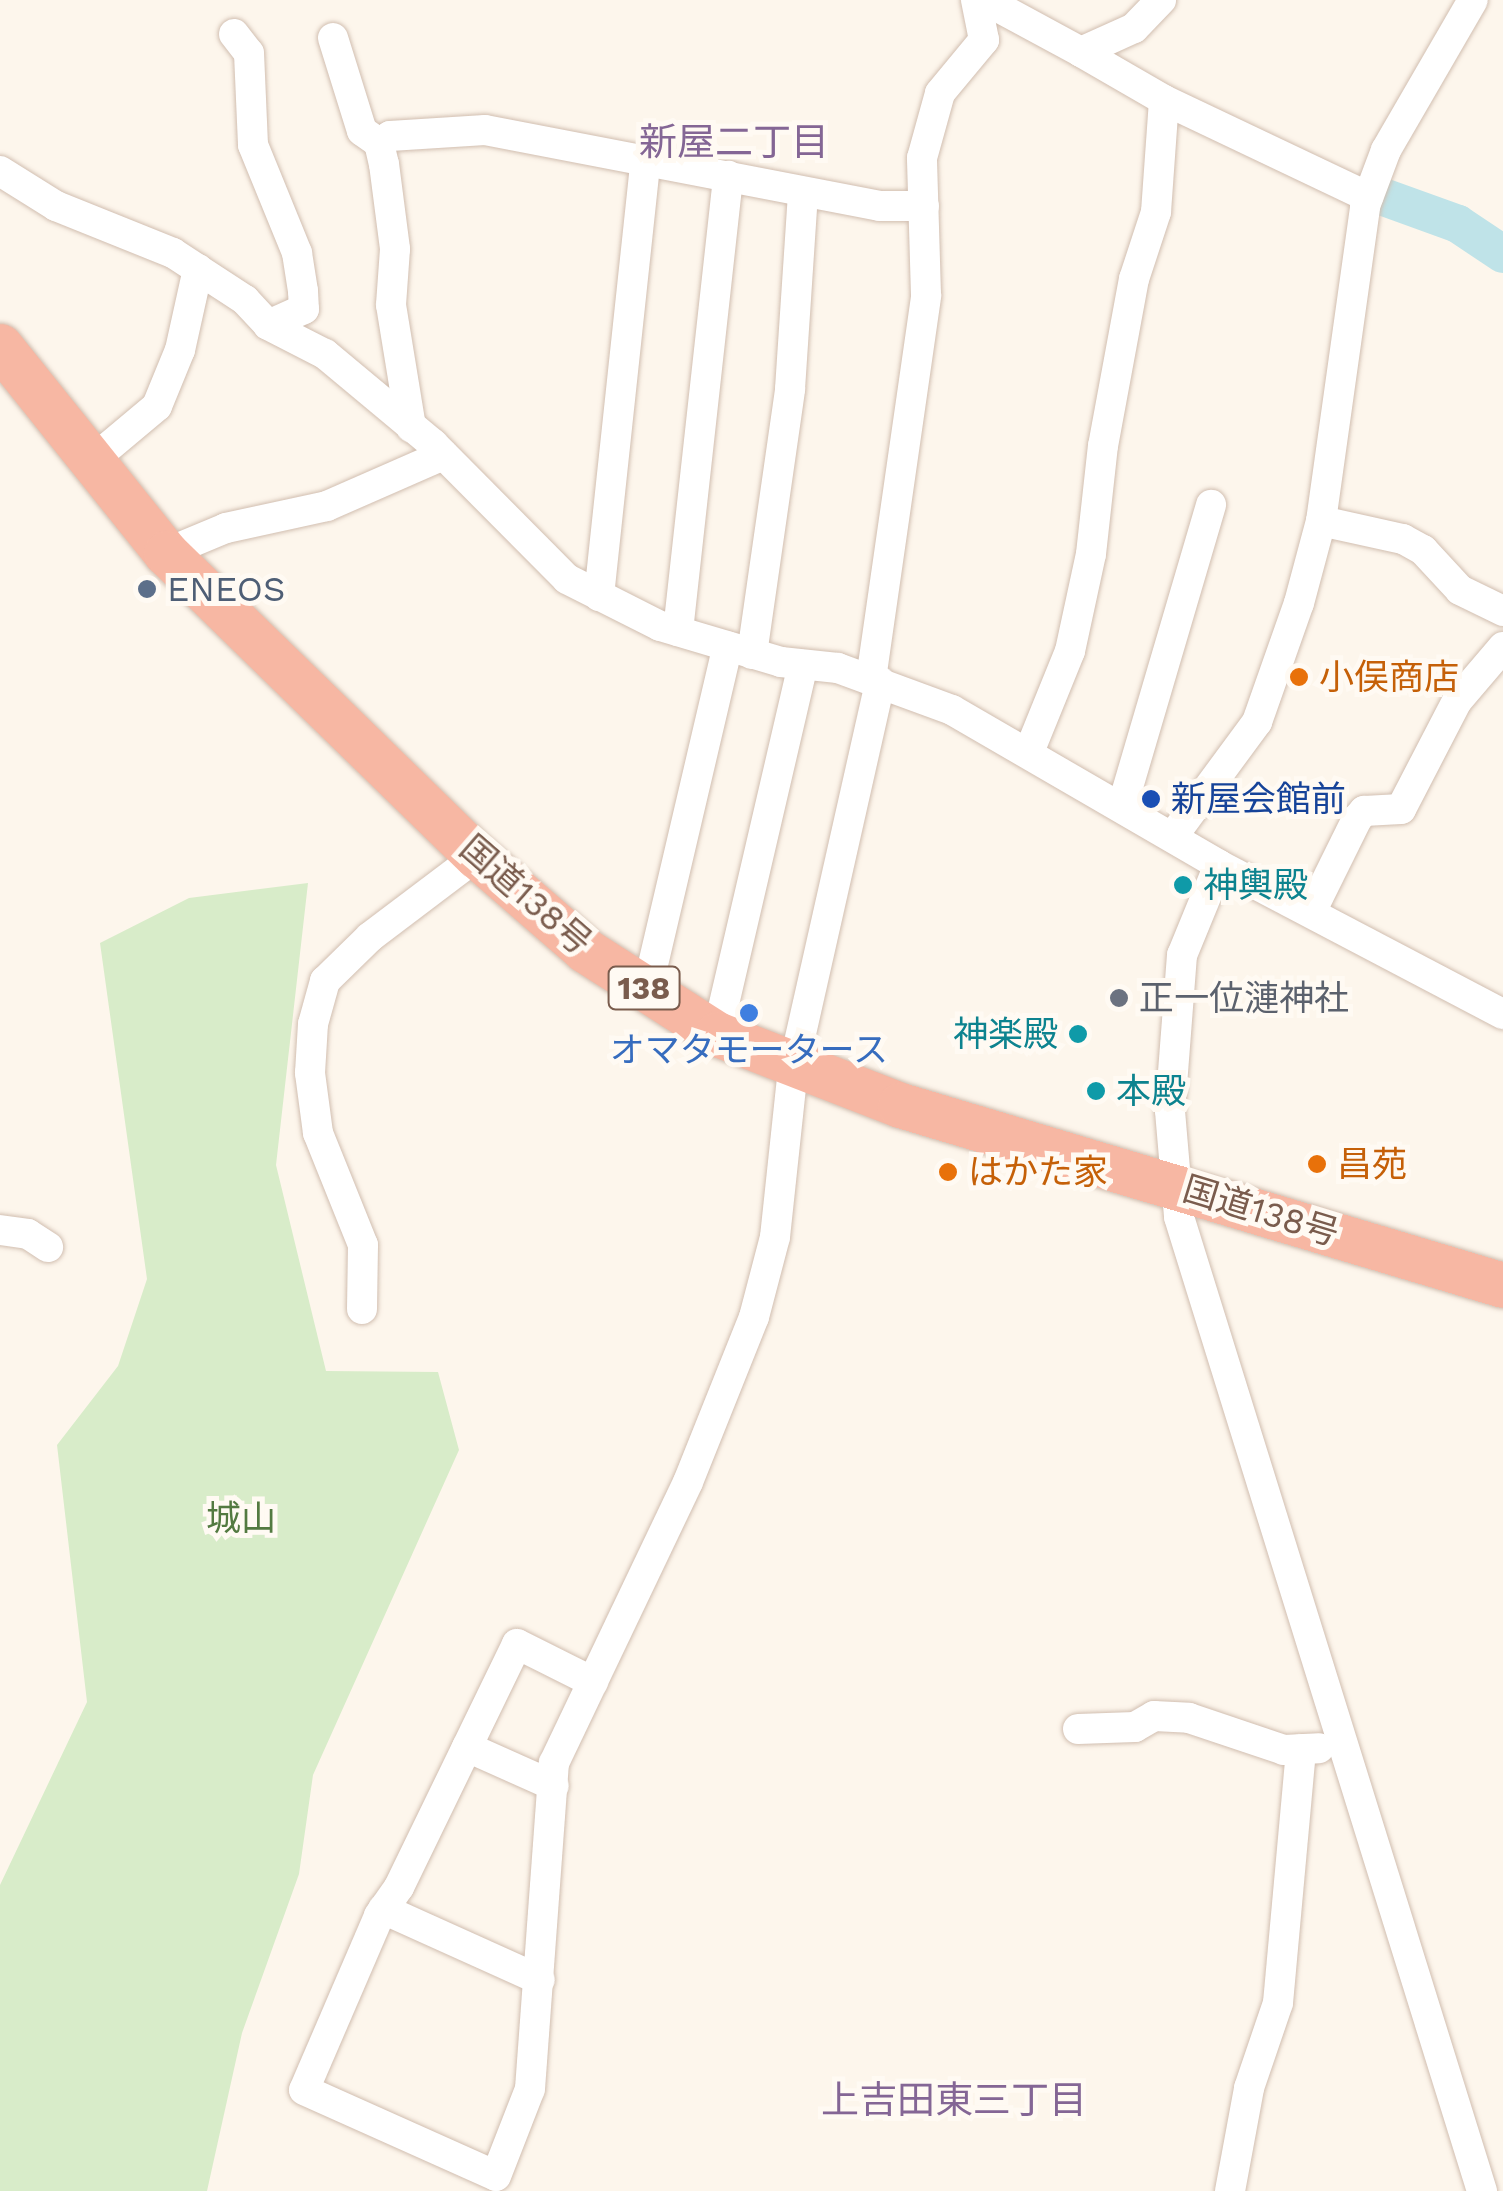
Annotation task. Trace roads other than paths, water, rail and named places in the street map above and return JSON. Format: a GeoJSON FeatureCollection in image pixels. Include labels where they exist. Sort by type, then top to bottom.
{"type":"FeatureCollection","features":[{"type":"Feature","properties":{"kind":"highway","name":"国道138号"},"geometry":{"type":"LineString","coordinates":[[0,346],[88,464],[166,553],[477,856],[585,950],[716,1034],[793,1069],[1503,1285]]}},
{"type":"Feature","properties":{"kind":"street"},"geometry":{"type":"LineString","coordinates":[[593,1682],[517,1644],[383,1910],[304,2090],[496,2176],[530,2089],[554,1763],[593,1682],[688,1482],[754,1317],[774,1237],[793,1069],[876,681],[926,295],[922,158],[940,93],[984,40],[976,0]]}},
{"type":"Feature","properties":{"kind":"street"},"geometry":{"type":"LineString","coordinates":[[986,0],[1164,100],[1368,197]]}},
{"type":"Feature","properties":{"kind":"street"},"geometry":{"type":"LineString","coordinates":[[1082,52],[1134,28],[1161,0]]}},
{"type":"Feature","properties":{"kind":"street"},"geometry":{"type":"LineString","coordinates":[[1174,836],[1256,722],[1320,521],[1368,197],[1386,150],[1473,0]]}},
{"type":"Feature","properties":{"kind":"street"},"geometry":{"type":"LineString","coordinates":[[234,34],[249,52],[253,146],[297,253],[304,291],[304,310],[268,325]]}},
{"type":"Feature","properties":{"kind":"street"},"geometry":{"type":"LineString","coordinates":[[333,38],[362,131],[379,143],[395,250],[391,305],[412,427]]}},
{"type":"Feature","properties":{"kind":"street"},"geometry":{"type":"LineString","coordinates":[[1029,752],[1070,651],[1091,554],[1102,446],[1134,279],[1156,212],[1164,100]]}},
{"type":"Feature","properties":{"kind":"street"},"geometry":{"type":"LineString","coordinates":[[379,143],[390,136],[485,130],[645,164],[879,206],[924,206]]}},
{"type":"Feature","properties":{"kind":"street"},"geometry":{"type":"LineString","coordinates":[[598,596],[645,164]]}},
{"type":"Feature","properties":{"kind":"street"},"geometry":{"type":"LineString","coordinates":[[0,171],[56,206],[198,269],[245,300],[268,325],[325,354],[443,455],[566,579],[678,632],[876,681],[952,710],[1124,804],[1219,865],[1503,1014]]}},
{"type":"Feature","properties":{"kind":"street"},"geometry":{"type":"LineString","coordinates":[[678,632],[728,176]]}},
{"type":"Feature","properties":{"kind":"street"},"geometry":{"type":"LineString","coordinates":[[647,990],[740,650],[790,389],[804,192]]}},
{"type":"Feature","properties":{"kind":"street"},"geometry":{"type":"LineString","coordinates":[[88,464],[158,406],[180,350],[198,269]]}},
{"type":"Feature","properties":{"kind":"street"},"geometry":{"type":"LineString","coordinates":[[166,553],[226,528],[327,506],[443,455]]}},
{"type":"Feature","properties":{"kind":"street"},"geometry":{"type":"LineString","coordinates":[[1124,804],[1211,505]]}},
{"type":"Feature","properties":{"kind":"street"},"geometry":{"type":"LineString","coordinates":[[1320,521],[1402,539],[1424,550],[1460,590],[1503,610]]}},
{"type":"Feature","properties":{"kind":"street"},"geometry":{"type":"LineString","coordinates":[[1311,912],[1357,819],[1364,811],[1401,809],[1458,701],[1503,646]]}},
{"type":"Feature","properties":{"kind":"street"},"geometry":{"type":"LineString","coordinates":[[716,1034],[803,665]]}},
{"type":"Feature","properties":{"kind":"street"},"geometry":{"type":"LineString","coordinates":[[362,1309],[363,1246],[318,1133],[310,1073],[313,1024],[326,981],[370,937],[477,856]]}},
{"type":"Feature","properties":{"kind":"street"},"geometry":{"type":"LineString","coordinates":[[1219,865],[1182,955],[1170,1111],[1178,1217],[1482,2191]]}},
{"type":"Feature","properties":{"kind":"street"},"geometry":{"type":"LineString","coordinates":[[0,1230],[28,1234],[48,1247]]}},
{"type":"Feature","properties":{"kind":"street"},"geometry":{"type":"LineString","coordinates":[[1078,1730],[1135,1726],[1154,1716],[1188,1718],[1284,1750],[1342,1747]]}},
{"type":"Feature","properties":{"kind":"street"},"geometry":{"type":"LineString","coordinates":[[468,1747],[554,1786]]}},
{"type":"Feature","properties":{"kind":"street"},"geometry":{"type":"LineString","coordinates":[[1230,2191],[1249,2088],[1278,2003],[1301,1749]]}},
{"type":"Feature","properties":{"kind":"street"},"geometry":{"type":"LineString","coordinates":[[383,1910],[540,1980]]}},
{"type":"Feature","properties":{"kind":"waterway"},"geometry":{"type":"LineString","coordinates":[[1378,195],[1458,224],[1503,254]]}},
{"type":"Feature","properties":{"kind":"place","name":"ENEOS"},"geometry":{"type":"Point","coordinates":[147,589]}},
{"type":"Feature","properties":{"kind":"place","name":"小俣商店"},"geometry":{"type":"Point","coordinates":[1299,677]}},
{"type":"Feature","properties":{"kind":"place","name":"新屋会館前"},"geometry":{"type":"Point","coordinates":[1151,799]}},
{"type":"Feature","properties":{"kind":"place","name":"神輿殿"},"geometry":{"type":"Point","coordinates":[1183,885]}},
{"type":"Feature","properties":{"kind":"place","name":"正一位漣神社"},"geometry":{"type":"Point","coordinates":[1119,998]}},
{"type":"Feature","properties":{"kind":"place","name":"オマタモータース"},"geometry":{"type":"Point","coordinates":[749,1013]}},
{"type":"Feature","properties":{"kind":"place","name":"神楽殿"},"geometry":{"type":"Point","coordinates":[1078,1034]}},
{"type":"Feature","properties":{"kind":"place","name":"本殿"},"geometry":{"type":"Point","coordinates":[1096,1091]}},
{"type":"Feature","properties":{"kind":"place","name":"昌苑"},"geometry":{"type":"Point","coordinates":[1317,1164]}},
{"type":"Feature","properties":{"kind":"place","name":"はかた家"},"geometry":{"type":"Point","coordinates":[948,1172]}},
{"type":"Feature","properties":{"kind":"district","name":"新屋二丁目"},"geometry":{"type":"Point","coordinates":[734,143]}},
{"type":"Feature","properties":{"kind":"district","name":"上吉田東三丁目"},"geometry":{"type":"Point","coordinates":[954,2101]}},
{"type":"Feature","properties":{"kind":"park label","name":"城山"},"geometry":{"type":"Point","coordinates":[241,1518]}}]}
